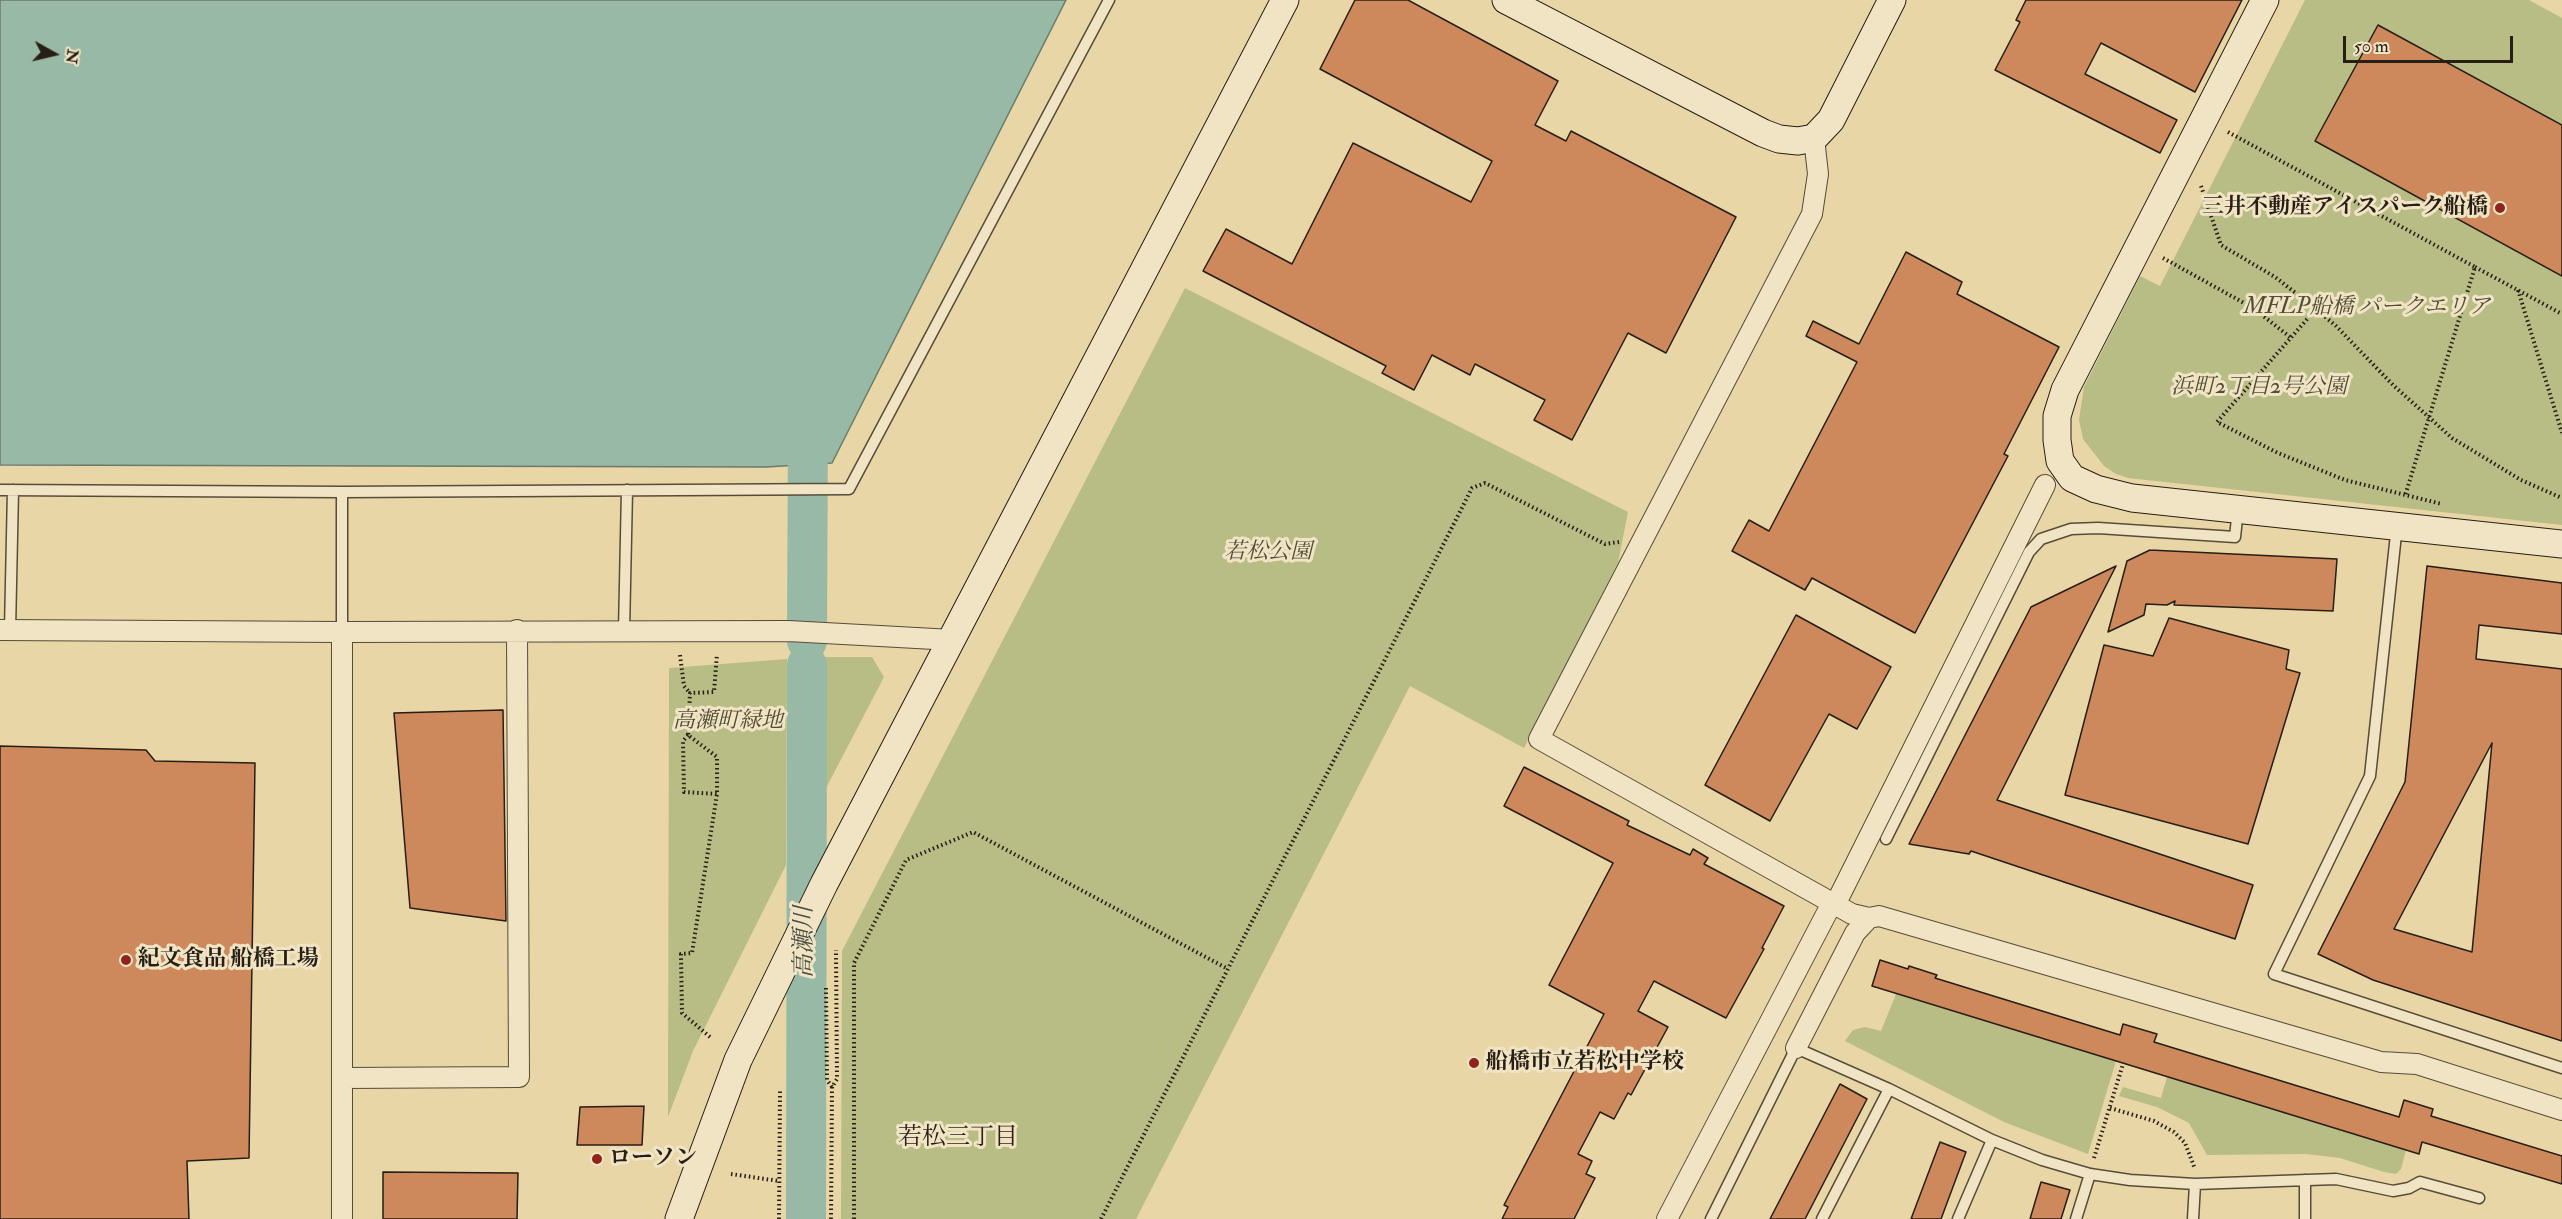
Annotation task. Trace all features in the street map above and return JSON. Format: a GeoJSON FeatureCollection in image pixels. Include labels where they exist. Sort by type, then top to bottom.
{"type":"FeatureCollection","features":[{"type":"Feature","properties":{"kind":"street"},"geometry":{"type":"LineString","coordinates":[[679,1219],[738,1060],[824,884],[1285,0]]}},
{"type":"Feature","properties":{"kind":"street"},"geometry":{"type":"LineString","coordinates":[[1506,0],[1763,133],[1779,139],[1797,141],[1814,138],[1831,120],[1892,0]]}},
{"type":"Feature","properties":{"kind":"street"},"geometry":{"type":"LineString","coordinates":[[2265,0],[2065,390],[2057,416],[2060,461],[2072,478],[2096,489],[2132,498],[2562,544]]}},
{"type":"Feature","properties":{"kind":"street"},"geometry":{"type":"LineString","coordinates":[[1814,138],[1818,174],[1812,214],[1539,739],[1852,914],[1869,918],[1879,916],[2381,1062],[2417,1064],[2562,1110]]}},
{"type":"Feature","properties":{"kind":"street"},"geometry":{"type":"LineString","coordinates":[[1667,1219],[1834,904],[2045,485]]}},
{"type":"Feature","properties":{"kind":"street"},"geometry":{"type":"LineString","coordinates":[[5,630],[788,631],[953,640]]}},
{"type":"Feature","properties":{"kind":"street"},"geometry":{"type":"LineString","coordinates":[[343,1078],[519,1077],[516,630]]}},
{"type":"Feature","properties":{"kind":"street"},"geometry":{"type":"LineString","coordinates":[[342,632],[342,1219]]}},
{"type":"Feature","properties":{"kind":"street"},"geometry":{"type":"LineString","coordinates":[[1796,1048],[1855,933],[1869,918]]}},
{"type":"Feature","properties":{"kind":"lane"},"geometry":{"type":"LineString","coordinates":[[0,490],[342,492],[849,489],[1109,0]]}},
{"type":"Feature","properties":{"kind":"lane"},"geometry":{"type":"LineString","coordinates":[[5,630],[13,490]]}},
{"type":"Feature","properties":{"kind":"lane"},"geometry":{"type":"LineString","coordinates":[[624,631],[627,490]]}},
{"type":"Feature","properties":{"kind":"lane"},"geometry":{"type":"LineString","coordinates":[[342,492],[342,632]]}},
{"type":"Feature","properties":{"kind":"lane"},"geometry":{"type":"LineString","coordinates":[[1886,839],[2029,552],[2041,539],[2070,529],[2098,528],[2235,537],[2238,509]]}},
{"type":"Feature","properties":{"kind":"lane"},"geometry":{"type":"LineString","coordinates":[[2397,525],[2370,776],[2274,974],[2562,1068]]}},
{"type":"Feature","properties":{"kind":"lane"},"geometry":{"type":"LineString","coordinates":[[1711,1219],[1796,1048],[1889,1089],[1992,1140],[2042,1160],[2090,1174],[2130,1180],[2195,1184],[2336,1179],[2393,1191],[2409,1188],[2420,1182],[2479,1198]]}},
{"type":"Feature","properties":{"kind":"lane"},"geometry":{"type":"LineString","coordinates":[[1822,1219],[1889,1089]]}},
{"type":"Feature","properties":{"kind":"lane"},"geometry":{"type":"LineString","coordinates":[[1958,1219],[1992,1140]]}},
{"type":"Feature","properties":{"kind":"lane"},"geometry":{"type":"LineString","coordinates":[[2076,1219],[2090,1174]]}},
{"type":"Feature","properties":{"kind":"lane"},"geometry":{"type":"LineString","coordinates":[[2305,1180],[2305,1219]]}},
{"type":"Feature","properties":{"kind":"lane"},"geometry":{"type":"LineString","coordinates":[[2193,1219],[2195,1184]]}},
{"type":"Feature","properties":{"kind":"path"},"geometry":{"type":"LineString","coordinates":[[2228,132],[2562,314]]}},
{"type":"Feature","properties":{"kind":"path"},"geometry":{"type":"LineString","coordinates":[[2201,186],[2221,245],[2275,277],[2316,309],[2429,419],[2468,450],[2521,480],[2562,498]]}},
{"type":"Feature","properties":{"kind":"path"},"geometry":{"type":"LineString","coordinates":[[2163,258],[2240,299],[2290,337]]}},
{"type":"Feature","properties":{"kind":"path"},"geometry":{"type":"LineString","coordinates":[[2405,495],[2475,267]]}},
{"type":"Feature","properties":{"kind":"path"},"geometry":{"type":"LineString","coordinates":[[2518,290],[2562,433]]}},
{"type":"Feature","properties":{"kind":"path"},"geometry":{"type":"LineString","coordinates":[[2316,309],[2217,422],[2270,449],[2323,472],[2442,504]]}},
{"type":"Feature","properties":{"kind":"path"},"geometry":{"type":"LineString","coordinates":[[1101,1219],[1472,488],[1485,483],[1605,544],[1622,542]]}},
{"type":"Feature","properties":{"kind":"path"},"geometry":{"type":"LineString","coordinates":[[690,693],[714,692],[717,654]]}},
{"type":"Feature","properties":{"kind":"path"},"geometry":{"type":"LineString","coordinates":[[680,655],[684,686],[690,693],[687,735],[683,741],[684,792],[717,794]]}},
{"type":"Feature","properties":{"kind":"path"},"geometry":{"type":"LineString","coordinates":[[687,735],[717,757],[717,794],[704,892],[692,953],[681,954],[682,1013],[710,1037]]}},
{"type":"Feature","properties":{"kind":"path"},"geometry":{"type":"LineString","coordinates":[[854,1219],[854,963],[906,860],[974,832],[1228,969]]}},
{"type":"Feature","properties":{"kind":"path"},"geometry":{"type":"LineString","coordinates":[[831,1219],[832,1087],[837,1080],[836,950]]}},
{"type":"Feature","properties":{"kind":"path"},"geometry":{"type":"LineString","coordinates":[[826,988],[826,1080],[832,1087]]}},
{"type":"Feature","properties":{"kind":"path"},"geometry":{"type":"LineString","coordinates":[[2093,1161],[2123,1064]]}},
{"type":"Feature","properties":{"kind":"path"},"geometry":{"type":"LineString","coordinates":[[779,1219],[780,1091]]}},
{"type":"Feature","properties":{"kind":"path"},"geometry":{"type":"LineString","coordinates":[[2110,1108],[2154,1121],[2174,1131],[2185,1143],[2196,1169]]}},
{"type":"Feature","properties":{"kind":"path"},"geometry":{"type":"LineString","coordinates":[[731,1174],[779,1182]]}},
{"type":"Feature","properties":{"kind":"green space","name":"MFLP船橋 パークエリア"},"geometry":{"type":"Polygon","coordinates":[[[2305,0],[2529,0],[2562,18],[2562,525],[2128,478],[2104,466],[2083,439],[2079,420],[2084,387],[2140,276],[2160,286],[2305,0]]]}},
{"type":"Feature","properties":{"kind":"green space","name":"若松公園"},"geometry":{"type":"Polygon","coordinates":[[[1185,288],[1628,512],[1618,563],[1524,748],[1410,686],[1136,1219],[841,1219],[842,951],[1185,288]]]}},
{"type":"Feature","properties":{"kind":"green space","name":"高瀬町緑地"},"geometry":{"type":"Polygon","coordinates":[[[825,657],[872,657],[884,677],[825,790],[825,657]]]}},
{"type":"Feature","properties":{"kind":"green space","name":"高瀬町緑地"},"geometry":{"type":"Polygon","coordinates":[[[787,659],[786,865],[693,1051],[668,1117],[669,668],[787,659]]]}},
{"type":"Feature","properties":{"kind":"green space"},"geometry":{"type":"Polygon","coordinates":[[[1896,994],[2116,1061],[2088,1154],[2004,1122],[1845,1041],[1853,1030],[1865,1027],[1881,1031],[1896,994]]]}},
{"type":"Feature","properties":{"kind":"green space"},"geometry":{"type":"Polygon","coordinates":[[[2167,1077],[2406,1150],[2401,1169],[2396,1174],[2340,1158],[2306,1154],[2207,1155],[2189,1123],[2157,1107],[2119,1096],[2123,1087],[2161,1098],[2167,1077]]]}},
{"type":"Feature","properties":{"kind":"shaded area"},"geometry":{"type":"Polygon","coordinates":[[[0,0],[1066,0],[832,463],[766,467],[0,465],[0,0]]]}},
{"type":"Feature","properties":{"kind":"building"},"geometry":{"type":"Polygon","coordinates":[[[1355,0],[1408,0],[1558,81],[1535,125],[1566,141],[1571,131],[1736,217],[1666,353],[1628,333],[1572,440],[1534,420],[1545,400],[1475,364],[1470,375],[1432,355],[1414,390],[1382,373],[1386,366],[1203,271],[1226,229],[1292,264],[1353,143],[1471,202],[1492,161],[1320,69],[1355,0]]]}},
{"type":"Feature","properties":{"kind":"building"},"geometry":{"type":"Polygon","coordinates":[[[2026,0],[2242,0],[2195,92],[2101,43],[2085,74],[2177,120],[2160,153],[1995,70],[2020,22],[2016,20],[2026,0]]]}},
{"type":"Feature","properties":{"kind":"building","name":"三井不動産アイスパーク船橋"},"geometry":{"type":"Polygon","coordinates":[[[2378,25],[2562,125],[2562,276],[2315,141],[2378,25]]]}},
{"type":"Feature","properties":{"kind":"building"},"geometry":{"type":"Polygon","coordinates":[[[1906,252],[1962,282],[1957,294],[2059,347],[2004,454],[2008,456],[1915,633],[1812,578],[1805,590],[1732,551],[1749,520],[1769,531],[1857,362],[1806,336],[1813,321],[1859,344],[1906,252]]]}},
{"type":"Feature","properties":{"kind":"building"},"geometry":{"type":"Polygon","coordinates":[[[2150,550],[2337,559],[2333,611],[2174,605],[2175,601],[2167,605],[2146,604],[2144,615],[2108,632],[2127,561],[2150,550]]]}},
{"type":"Feature","properties":{"kind":"building"},"geometry":{"type":"Polygon","coordinates":[[[2116,566],[1997,800],[2253,885],[2235,939],[1971,851],[1969,854],[1909,844],[2031,607],[2116,566]]]}},
{"type":"Feature","properties":{"kind":"building"},"geometry":{"type":"Polygon","coordinates":[[[2427,566],[2562,583],[2562,634],[2479,625],[2476,659],[2562,669],[2562,1041],[2373,980],[2318,954],[2405,782],[2427,566]],[[2492,743],[2394,929],[2472,952],[2492,743]]]}},
{"type":"Feature","properties":{"kind":"building"},"geometry":{"type":"Polygon","coordinates":[[[1796,615],[1891,667],[1857,729],[1829,714],[1770,821],[1705,785],[1796,615]]]}},
{"type":"Feature","properties":{"kind":"building"},"geometry":{"type":"Polygon","coordinates":[[[2169,618],[2289,650],[2286,669],[2300,673],[2248,844],[2065,795],[2104,645],[2153,656],[2169,618]]]}},
{"type":"Feature","properties":{"kind":"building"},"geometry":{"type":"Polygon","coordinates":[[[503,710],[506,921],[410,908],[394,713],[503,710]]]}},
{"type":"Feature","properties":{"kind":"building","name":"紀文食品 船橋工場"},"geometry":{"type":"Polygon","coordinates":[[[0,746],[146,750],[155,761],[255,763],[249,1158],[187,1161],[189,1219],[0,1219],[0,746]]]}},
{"type":"Feature","properties":{"kind":"building"},"geometry":{"type":"Polygon","coordinates":[[[1524,767],[1629,821],[1627,825],[1690,855],[1693,849],[1708,858],[1704,864],[1784,906],[1762,948],[1764,949],[1726,1018],[1654,981],[1638,1011],[1668,1027],[1631,1095],[1628,1093],[1614,1119],[1600,1112],[1578,1154],[1592,1161],[1586,1174],[1595,1178],[1574,1219],[1502,1219],[1508,1207],[1504,1205],[1604,1014],[1549,985],[1613,863],[1504,806],[1524,767]]]}},
{"type":"Feature","properties":{"kind":"building"},"geometry":{"type":"Polygon","coordinates":[[[1880,960],[1908,969],[1909,966],[1937,975],[1935,978],[2120,1035],[2123,1024],[2157,1034],[2154,1042],[2399,1117],[2404,1100],[2433,1109],[2431,1116],[2562,1156],[2562,1184],[2422,1142],[2419,1154],[1872,986],[1880,960]]]}},
{"type":"Feature","properties":{"kind":"building"},"geometry":{"type":"Polygon","coordinates":[[[1840,1084],[1867,1099],[1805,1219],[1770,1219],[1840,1084]]]}},
{"type":"Feature","properties":{"kind":"building"},"geometry":{"type":"Polygon","coordinates":[[[644,1106],[642,1145],[577,1145],[580,1107],[644,1106]]]}},
{"type":"Feature","properties":{"kind":"building"},"geometry":{"type":"Polygon","coordinates":[[[1940,1142],[1966,1152],[1941,1219],[1911,1219],[1940,1142]]]}},
{"type":"Feature","properties":{"kind":"building"},"geometry":{"type":"Polygon","coordinates":[[[383,1172],[518,1173],[517,1219],[383,1219],[383,1172]]]}},
{"type":"Feature","properties":{"kind":"building"},"geometry":{"type":"Polygon","coordinates":[[[2041,1182],[2070,1190],[2061,1219],[2030,1219],[2041,1182]]]}},
{"type":"Feature","properties":{"kind":"waterway","name":"高瀬川"},"geometry":{"type":"LineString","coordinates":[[807,641],[808,414]]}},
{"type":"Feature","properties":{"kind":"waterway","name":"高瀬川"},"geometry":{"type":"LineString","coordinates":[[806,1219],[807,665]]}},
{"type":"Feature","properties":{"kind":"place","name":"三井不動産アイスパーク船橋"},"geometry":{"type":"Point","coordinates":[2500,208]}},
{"type":"Feature","properties":{"kind":"place","name":"紀文食品 船橋工場"},"geometry":{"type":"Point","coordinates":[126,960]}},
{"type":"Feature","properties":{"kind":"place","name":"船橋市立若松中学校"},"geometry":{"type":"Point","coordinates":[1474,1063]}},
{"type":"Feature","properties":{"kind":"place","name":"ローソン"},"geometry":{"type":"Point","coordinates":[597,1159]}},
{"type":"Feature","properties":{"kind":"district","name":"若松三丁目"},"geometry":{"type":"Point","coordinates":[958,1139]}},
{"type":"Feature","properties":{"kind":"park label","name":"浜町2丁目2号公園"},"geometry":{"type":"Point","coordinates":[2259,388]}}]}
